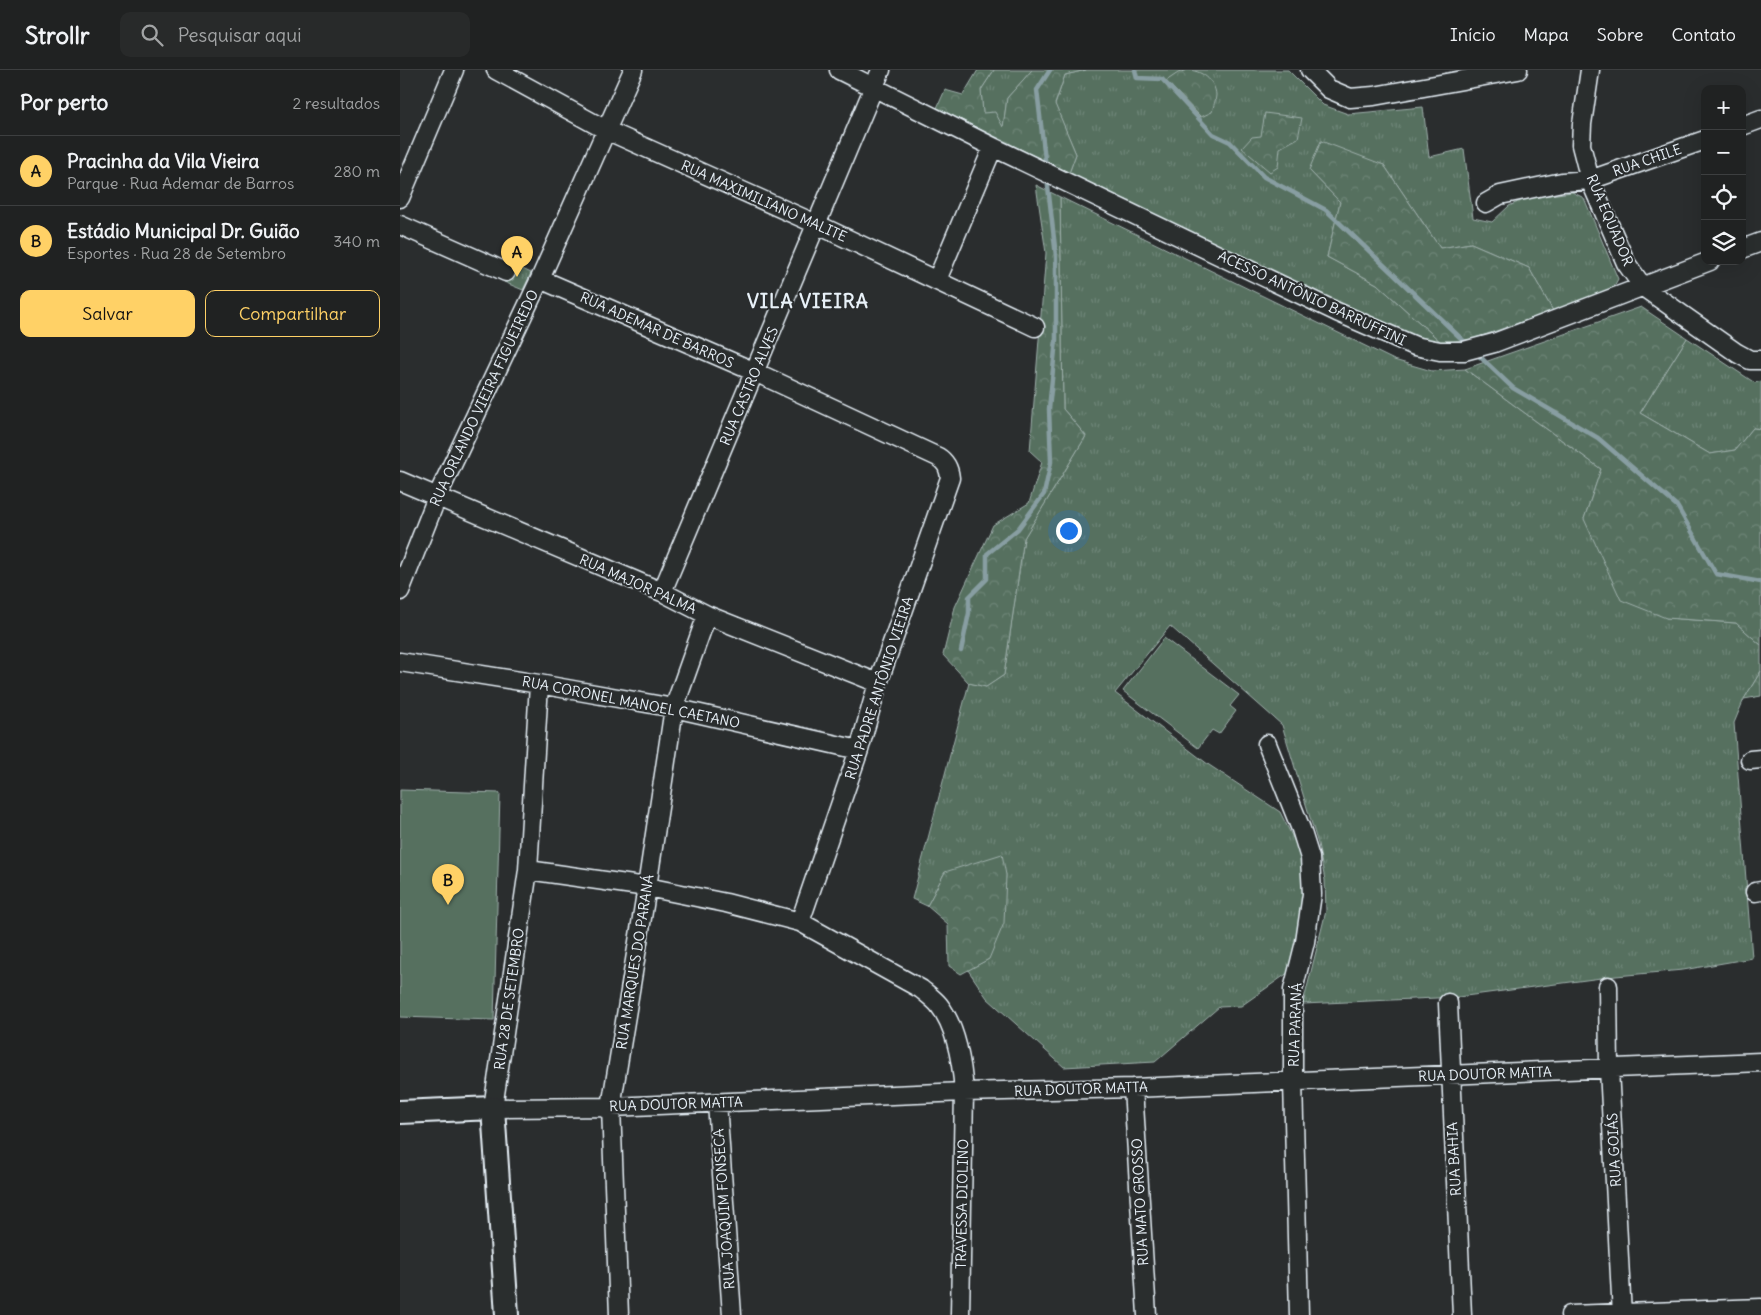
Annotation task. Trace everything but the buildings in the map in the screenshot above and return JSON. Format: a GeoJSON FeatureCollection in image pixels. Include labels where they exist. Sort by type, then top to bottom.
{"type":"FeatureCollection","features":[{"type":"Feature","properties":{"kind":"main road","name":"RUA DOUTOR MATTA"},"geometry":{"type":"LineString","coordinates":[[400,1112],[493,1108]]}},
{"type":"Feature","properties":{"kind":"main road","name":"RUA 28 DE SETEMBRO"},"geometry":{"type":"LineString","coordinates":[[493,1108],[507,1315]]}},
{"type":"Feature","properties":{"kind":"street"},"geometry":{"type":"LineString","coordinates":[[400,198],[454,70]]}},
{"type":"Feature","properties":{"kind":"street","name":"RUA MAXIMILIANO MALITE"},"geometry":{"type":"LineString","coordinates":[[496,70],[606,130],[816,224],[1035,327]]}},
{"type":"Feature","properties":{"kind":"street","name":"RUA ORLANDO VIEIRA FIGUEIREDO"},"geometry":{"type":"LineString","coordinates":[[400,592],[437,497],[540,279],[633,70]]}},
{"type":"Feature","properties":{"kind":"street","name":"ACESSO ANTÔNIO BARRUFFINI"},"geometry":{"type":"LineString","coordinates":[[839,70],[993,147],[1337,312],[1416,346],[1440,351],[1464,351],[1494,343],[1701,264]]}},
{"type":"Feature","properties":{"kind":"street","name":"RUA CASTRO ALVES"},"geometry":{"type":"LineString","coordinates":[[662,592],[881,70]]}},
{"type":"Feature","properties":{"kind":"street"},"geometry":{"type":"LineString","coordinates":[[1310,70],[1329,89],[1350,98],[1374,96],[1518,70]]}},
{"type":"Feature","properties":{"kind":"street","name":"RUA EQUADOR"},"geometry":{"type":"LineString","coordinates":[[1590,70],[1582,124],[1582,145],[1590,180],[1626,263],[1643,287],[1737,353],[1750,360],[1761,360]]}},
{"type":"Feature","properties":{"kind":"street"},"geometry":{"type":"LineString","coordinates":[[1746,125],[1761,119]]}},
{"type":"Feature","properties":{"kind":"street","name":"RUA CHILE"},"geometry":{"type":"LineString","coordinates":[[1486,203],[1500,196],[1562,182],[1590,180],[1701,141]]}},
{"type":"Feature","properties":{"kind":"street"},"geometry":{"type":"LineString","coordinates":[[937,280],[993,147]]}},
{"type":"Feature","properties":{"kind":"street"},"geometry":{"type":"LineString","coordinates":[[400,225],[506,272]]}},
{"type":"Feature","properties":{"kind":"street"},"geometry":{"type":"LineString","coordinates":[[1746,248],[1761,242]]}},
{"type":"Feature","properties":{"kind":"street","name":"RUA ADEMAR DE BARROS"},"geometry":{"type":"LineString","coordinates":[[540,279],[755,372],[938,457]]}},
{"type":"Feature","properties":{"kind":"street","name":"RUA PADRE ANTÔNIO VIEIRA"},"geometry":{"type":"LineString","coordinates":[[800,922],[859,750],[878,683],[950,478],[949,469],[944,461],[938,457]]}},
{"type":"Feature","properties":{"kind":"street","name":"RUA MAJOR PALMA"},"geometry":{"type":"LineString","coordinates":[[400,481],[662,592],[707,615],[878,683]]}},
{"type":"Feature","properties":{"kind":"street","name":"RUA MARQUES DO PARANÁ"},"geometry":{"type":"LineString","coordinates":[[619,1315],[611,1107],[674,708],[707,615]]}},
{"type":"Feature","properties":{"kind":"street","name":"RUA CORONEL MANOEL CAETANO"},"geometry":{"type":"LineString","coordinates":[[400,662],[674,708],[859,750]]}},
{"type":"Feature","properties":{"kind":"street","name":"RUA 28 DE SETEMBRO"},"geometry":{"type":"LineString","coordinates":[[493,1108],[528,870],[539,684]]}},
{"type":"Feature","properties":{"kind":"street","name":"RUA PARANÁ"},"geometry":{"type":"LineString","coordinates":[[1267,744],[1301,829],[1310,858],[1312,894],[1307,932],[1293,990],[1292,1081],[1299,1315]]}},
{"type":"Feature","properties":{"kind":"street","name":"TRAVESSA DIOLINO"},"geometry":{"type":"LineString","coordinates":[[528,870],[647,887],[726,903],[800,922],[921,989],[938,1003],[948,1018],[962,1064],[964,1092],[960,1315]]}},
{"type":"Feature","properties":{"kind":"street","name":"RUA GOIÁS"},"geometry":{"type":"LineString","coordinates":[[1608,986],[1609,1068],[1622,1314]]}},
{"type":"Feature","properties":{"kind":"street","name":"RUA BAHIA"},"geometry":{"type":"LineString","coordinates":[[1448,1004],[1462,1315]]}},
{"type":"Feature","properties":{"kind":"street","name":"RUA DOUTOR MATTA"},"geometry":{"type":"LineString","coordinates":[[493,1108],[611,1107],[1761,1062]]}},
{"type":"Feature","properties":{"kind":"street","name":"RUA MATO GROSSO"},"geometry":{"type":"LineString","coordinates":[[1134,1088],[1147,1315]]}},
{"type":"Feature","properties":{"kind":"street","name":"RUA JOAQUIM FONSECA"},"geometry":{"type":"LineString","coordinates":[[716,1103],[732,1315]]}},
{"type":"Feature","properties":{"kind":"street"},"geometry":{"type":"LineString","coordinates":[[1570,1315],[1761,1308]]}},
{"type":"Feature","properties":{"kind":"green space"},"geometry":{"type":"Polygon","coordinates":[[[978,70],[994,70],[981,90],[983,113],[995,112],[1003,127],[1007,98],[1032,70],[1086,70],[1065,75],[1055,104],[1076,154],[1069,173],[937,108],[945,90],[963,95],[978,70]]]}},
{"type":"Feature","properties":{"kind":"green space"},"geometry":{"type":"Polygon","coordinates":[[[994,70],[1032,70],[1007,98],[1003,128],[983,114],[981,90],[994,70]]]}},
{"type":"Feature","properties":{"kind":"green space"},"geometry":{"type":"Polygon","coordinates":[[[1086,70],[1288,70],[1323,105],[1348,114],[1423,107],[1429,157],[1464,149],[1473,218],[1492,222],[1509,206],[1527,198],[1572,192],[1584,198],[1618,279],[1612,290],[1553,311],[1529,268],[1471,243],[1440,248],[1384,165],[1309,170],[1340,202],[1327,257],[1377,284],[1442,343],[1409,339],[1069,173],[1076,154],[1055,105],[1065,75],[1086,70]]]}},
{"type":"Feature","properties":{"kind":"green space"},"geometry":{"type":"Polygon","coordinates":[[[1187,70],[1202,74],[1210,80],[1215,90],[1216,97],[1212,112],[1201,117],[1166,81],[1178,73],[1187,70]]]}},
{"type":"Feature","properties":{"kind":"green space"},"geometry":{"type":"Polygon","coordinates":[[[1265,113],[1302,118],[1298,138],[1280,148],[1278,167],[1270,172],[1242,148],[1252,137],[1261,136],[1265,113]]]}},
{"type":"Feature","properties":{"kind":"green space"},"geometry":{"type":"Polygon","coordinates":[[[1321,141],[1384,165],[1440,248],[1471,243],[1529,268],[1553,311],[1473,339],[1442,343],[1377,284],[1327,257],[1340,202],[1309,170],[1321,141]]]}},
{"type":"Feature","properties":{"kind":"green space"},"geometry":{"type":"Polygon","coordinates":[[[1036,185],[1060,197],[1063,409],[1086,436],[1024,538],[1004,675],[986,687],[969,683],[943,655],[955,607],[993,525],[1029,503],[1042,462],[1030,451],[1046,253],[1036,185]]]}},
{"type":"Feature","properties":{"kind":"green space"},"geometry":{"type":"Polygon","coordinates":[[[1060,197],[1394,360],[1432,371],[1465,369],[1601,469],[1584,519],[1666,618],[1736,623],[1761,645],[1761,671],[1744,699],[1734,723],[1752,958],[1683,970],[1616,976],[1458,997],[1303,1004],[1326,911],[1325,880],[1318,844],[1282,725],[1170,626],[1115,693],[1209,765],[1280,812],[1299,850],[1307,883],[1292,970],[1241,1006],[1219,1007],[1155,1062],[1064,1067],[987,998],[968,970],[989,959],[945,872],[927,906],[912,899],[969,683],[986,687],[1004,675],[1024,538],[1086,436],[1063,409],[1060,197]]]}},
{"type":"Feature","properties":{"kind":"green space"},"geometry":{"type":"Polygon","coordinates":[[[512,264],[531,273],[523,290],[504,282],[512,264]]]}},
{"type":"Feature","properties":{"kind":"green space"},"geometry":{"type":"Polygon","coordinates":[[[1641,307],[1687,338],[1640,413],[1710,454],[1735,450],[1753,428],[1761,429],[1761,645],[1736,623],[1666,618],[1621,600],[1584,519],[1601,469],[1465,369],[1641,307]]]}},
{"type":"Feature","properties":{"kind":"green space"},"geometry":{"type":"Polygon","coordinates":[[[1687,338],[1755,383],[1761,381],[1761,429],[1753,428],[1735,450],[1710,454],[1640,413],[1687,338]]]}},
{"type":"Feature","properties":{"kind":"green space"},"geometry":{"type":"Polygon","coordinates":[[[1164,638],[1239,695],[1230,706],[1236,711],[1219,734],[1212,730],[1198,748],[1123,691],[1164,638]]]}},
{"type":"Feature","properties":{"kind":"green space"},"geometry":{"type":"Polygon","coordinates":[[[1761,671],[1761,696],[1744,699],[1761,671]]]}},
{"type":"Feature","properties":{"kind":"green space"},"geometry":{"type":"Polygon","coordinates":[[[400,790],[500,793],[494,1020],[400,1017],[400,790]]]}},
{"type":"Feature","properties":{"kind":"green space"},"geometry":{"type":"Polygon","coordinates":[[[1002,854],[1006,875],[1004,923],[989,959],[961,974],[949,966],[948,924],[927,906],[945,872],[1002,854]]]}},
{"type":"Feature","properties":{"kind":"waterway"},"geometry":{"type":"LineString","coordinates":[[1046,168],[1037,90],[1050,70]]}},
{"type":"Feature","properties":{"kind":"waterway"},"geometry":{"type":"LineString","coordinates":[[1135,70],[1137,78],[1162,79],[1213,134],[1230,142],[1264,177],[1326,210],[1468,345]]}},
{"type":"Feature","properties":{"kind":"waterway"},"geometry":{"type":"LineString","coordinates":[[961,651],[969,613],[969,597],[987,579],[987,554],[1018,529],[1044,494],[1051,462],[1049,409],[1056,340],[1056,256],[1047,178]]}},
{"type":"Feature","properties":{"kind":"waterway"},"geometry":{"type":"LineString","coordinates":[[1475,352],[1513,388],[1598,438],[1677,506],[1716,574],[1761,582]]}},
{"type":"Feature","properties":{"kind":"place","name":"Pracinha da Vila Vieira"},"geometry":{"type":"Point","coordinates":[517,277]}},
{"type":"Feature","properties":{"kind":"place","name":"Estádio Municipal Dr. Guião"},"geometry":{"type":"Point","coordinates":[448,905]}},
{"type":"Feature","properties":{"kind":"district","name":"VILA VIEIRA"},"geometry":{"type":"Point","coordinates":[808,301]}}]}
